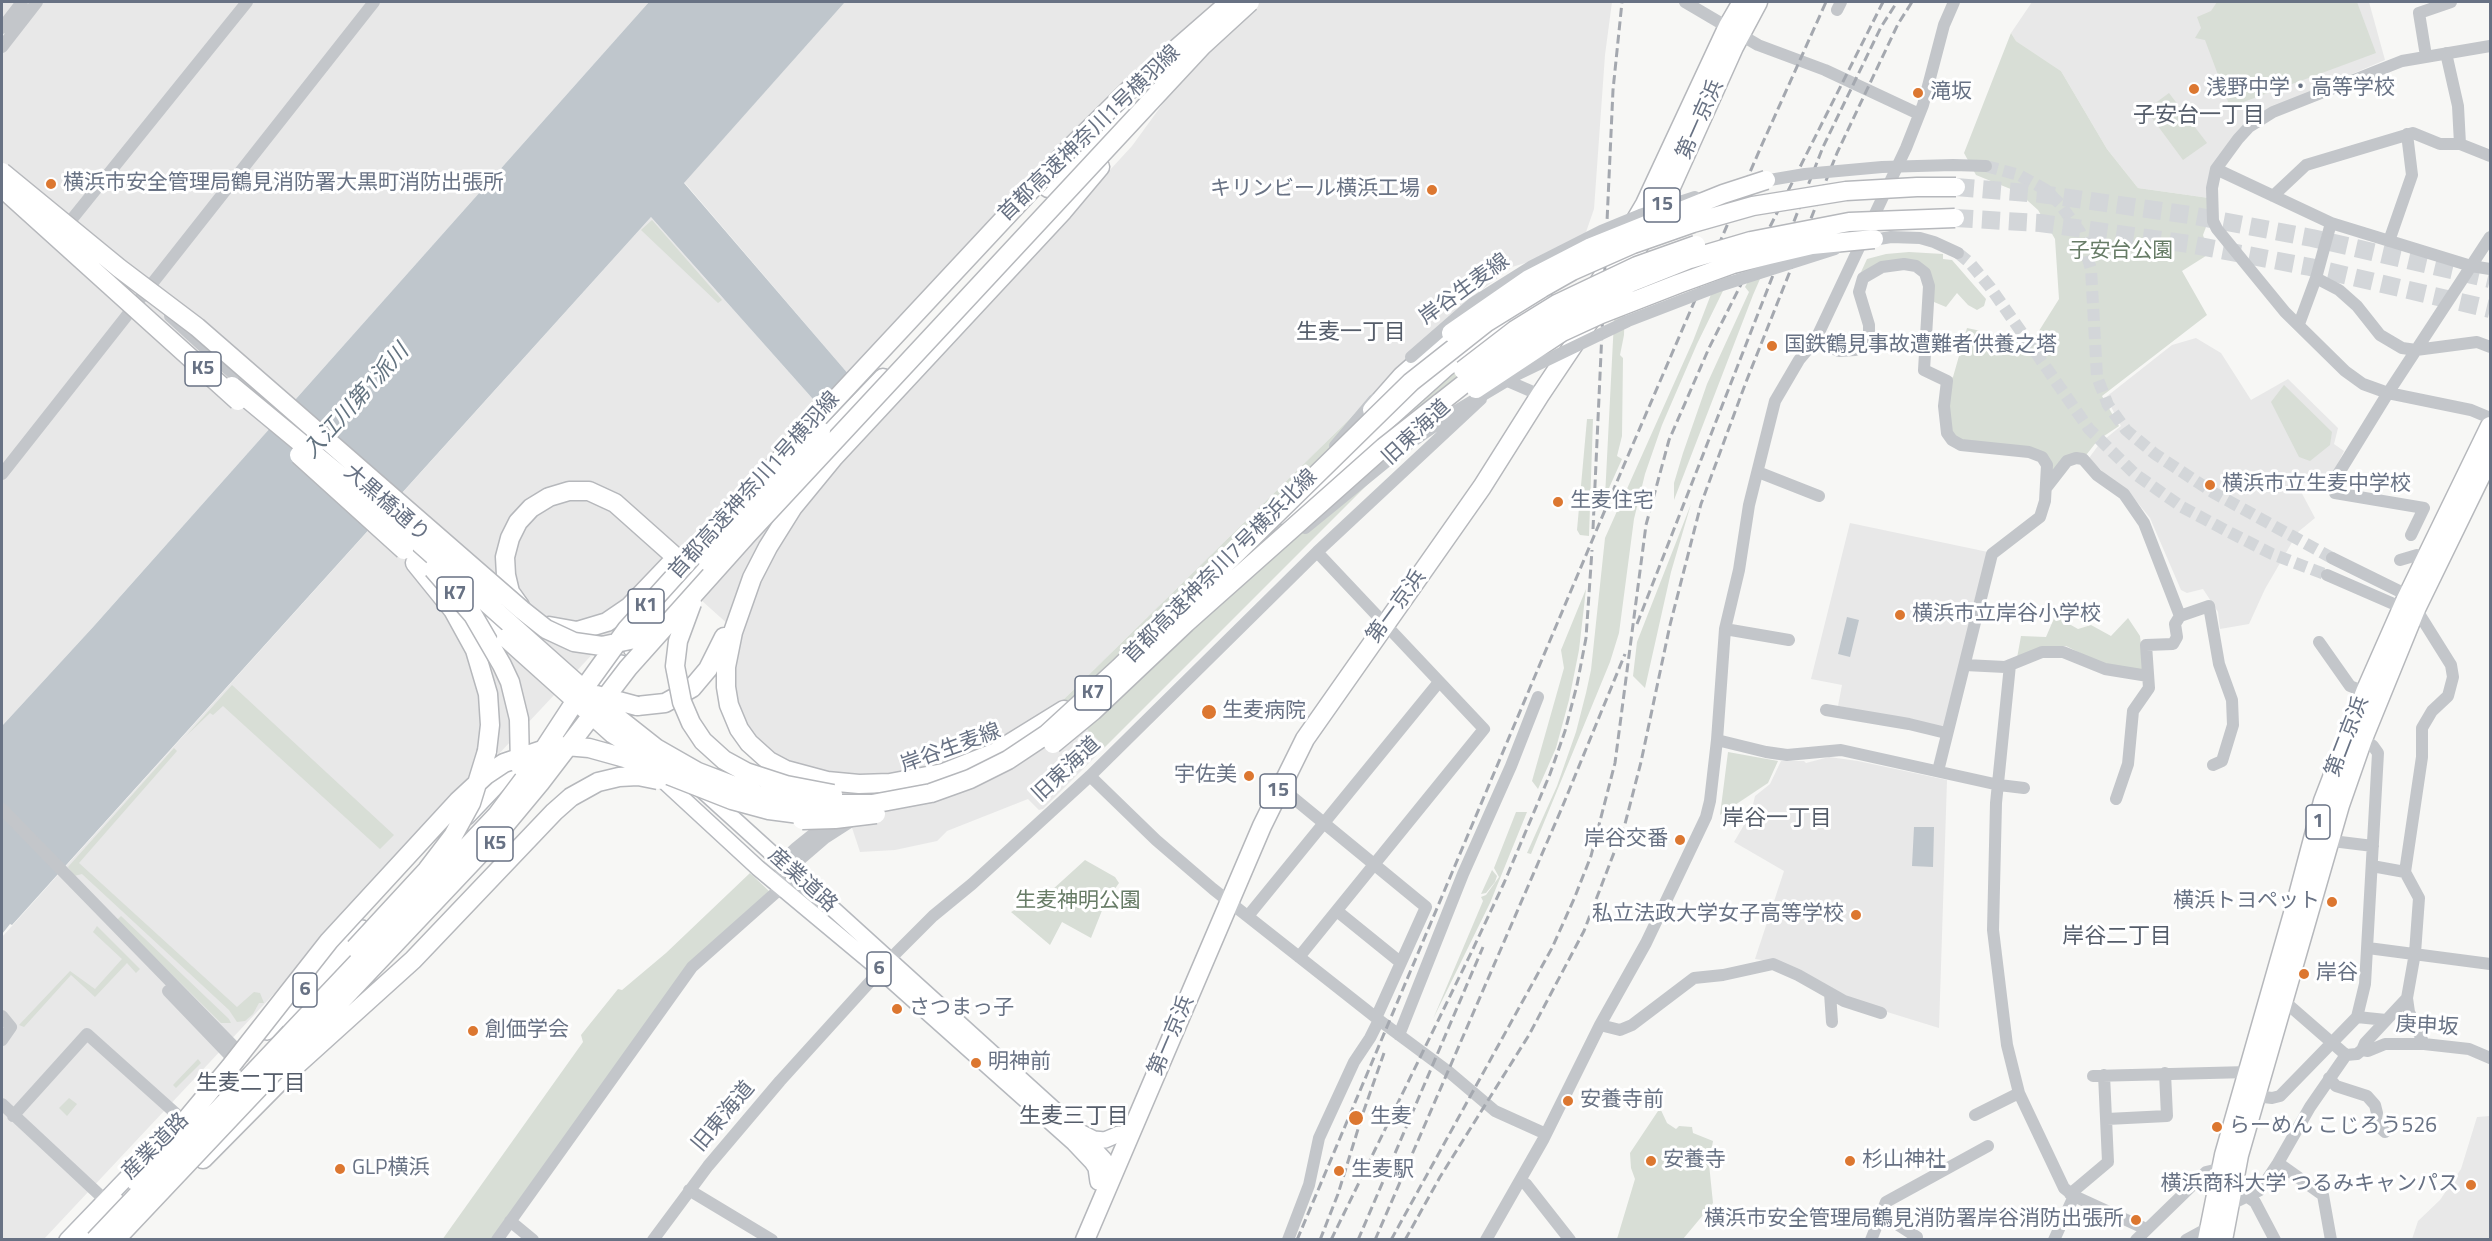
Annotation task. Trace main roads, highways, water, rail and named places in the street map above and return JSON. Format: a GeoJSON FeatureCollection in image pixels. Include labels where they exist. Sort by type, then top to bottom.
{"type":"FeatureCollection","features":[{"type":"Feature","properties":{"kind":"highway","name":"首都高速神奈川1号横羽線"},"geometry":{"type":"LineString","coordinates":[[95,1239],[497,815],[627,629],[791,447],[1071,147],[1128,91],[1230,2]]}},
{"type":"Feature","properties":{"kind":"highway","name":"首都高速神奈川1号横羽線"},"geometry":{"type":"LineString","coordinates":[[115,1239],[473,861],[540,783],[635,660],[747,535],[1202,46],[1250,2]]}},
{"type":"Feature","properties":{"kind":"highway","name":"第一京浜"},"geometry":{"type":"LineString","coordinates":[[1226,897],[1258,807],[1294,738],[1482,487],[1645,204],[1734,30],[1742,2]]}},
{"type":"Feature","properties":{"kind":"highway","name":"第一京浜"},"geometry":{"type":"LineString","coordinates":[[1734,30],[1758,2]]}},
{"type":"Feature","properties":{"kind":"highway"},"geometry":{"type":"LineString","coordinates":[[2,172],[119,268],[197,327],[546,629],[583,644],[612,645],[630,640],[652,628],[678,602],[727,538],[827,425],[1078,153],[1209,20]]}},
{"type":"Feature","properties":{"kind":"highway"},"geometry":{"type":"LineString","coordinates":[[506,638],[554,673],[594,694],[629,705],[658,704],[686,693],[703,676],[718,652],[752,578],[776,533],[820,472],[1063,211],[1149,104]]}},
{"type":"Feature","properties":{"kind":"highway","name":"K5"},"geometry":{"type":"LineString","coordinates":[[2,177],[433,569],[461,600],[483,632],[506,674],[515,701],[521,736],[519,771],[513,801],[502,830],[477,871],[435,921],[290,1071],[122,1239]]}},
{"type":"Feature","properties":{"kind":"highway"},"geometry":{"type":"LineString","coordinates":[[1302,487],[1402,376],[1451,333],[1500,297],[1591,247],[1723,194],[1767,180]]}},
{"type":"Feature","properties":{"kind":"highway","name":"K5"},"geometry":{"type":"LineString","coordinates":[[2,186],[404,550],[453,610],[469,636],[481,665],[488,694],[490,725],[485,760],[478,787],[458,828],[427,870],[329,976],[201,1129]]}},
{"type":"Feature","properties":{"kind":"highway","name":"首都高速神奈川7号横浜北線"},"geometry":{"type":"LineString","coordinates":[[232,386],[389,516],[612,715],[677,761],[740,789],[778,799],[815,804],[851,805],[891,801],[931,793],[970,779],[1008,760],[1053,729],[1099,688],[1302,487],[1435,361],[1515,304],[1572,272],[1633,244],[1693,223],[1753,206],[1846,191],[1907,187],[1956,188]]}},
{"type":"Feature","properties":{"kind":"highway"},"geometry":{"type":"LineString","coordinates":[[1234,564],[1419,390],[1485,337],[1543,299],[1620,257],[1674,233],[1753,206]]}},
{"type":"Feature","properties":{"kind":"highway","name":"首都高速神奈川7号横浜北線"},"geometry":{"type":"LineString","coordinates":[[404,550],[624,742],[660,765],[711,789],[749,803],[782,811],[835,815],[893,812],[950,798],[987,783],[1025,763],[1074,728],[1297,530],[1384,447],[1446,397],[1524,340],[1576,309],[1630,283],[1701,256],[1782,234],[1849,222],[1954,218]]}},
{"type":"Feature","properties":{"kind":"highway"},"geometry":{"type":"LineString","coordinates":[[1297,530],[1408,435],[1535,349],[1580,323],[1678,284],[1749,260],[1812,245],[1874,239]]}},
{"type":"Feature","properties":{"kind":"highway"},"geometry":{"type":"LineString","coordinates":[[633,649],[861,399],[940,327]]}},
{"type":"Feature","properties":{"kind":"highway","name":"第二京浜"},"geometry":{"type":"LineString","coordinates":[[2223,1239],[2229,1205],[2229,1167],[2248,1072],[2321,839],[2363,739],[2426,557],[2490,426]]}},
{"type":"Feature","properties":{"kind":"highway"},"geometry":{"type":"LineString","coordinates":[[688,568],[615,504],[598,494],[580,490],[559,493],[540,502],[524,514],[513,530],[505,557],[507,584],[514,600],[526,613],[550,627],[568,631],[588,629],[607,622],[629,607],[740,492],[791,447]]}},
{"type":"Feature","properties":{"kind":"highway","name":"第二京浜"},"geometry":{"type":"LineString","coordinates":[[2207,1234],[2256,1096],[2284,1001],[2321,839],[2323,801],[2366,692],[2490,457]]}},
{"type":"Feature","properties":{"kind":"highway"},"geometry":{"type":"LineString","coordinates":[[782,478],[700,589],[686,615],[678,641],[675,666],[682,702],[697,732],[717,754],[747,772],[804,790],[857,796],[904,796],[942,790],[991,776],[1024,760],[1074,728]]}},
{"type":"Feature","properties":{"kind":"highway"},"geometry":{"type":"LineString","coordinates":[[752,578],[733,632],[726,667],[729,705],[739,729],[755,749],[786,770],[815,778],[858,784],[890,783],[930,777],[968,765],[1010,745],[1050,720],[1088,692],[1185,603]]}},
{"type":"Feature","properties":{"kind":"highway","name":"第一京浜"},"geometry":{"type":"LineString","coordinates":[[1074,1239],[1105,1167],[1124,1137],[1226,897],[1280,787],[1305,739],[1382,620]]}},
{"type":"Feature","properties":{"kind":"highway"},"geometry":{"type":"LineString","coordinates":[[86,1239],[177,1132],[329,941],[458,801],[486,775],[504,763],[545,749],[566,746],[589,748],[619,756],[712,794],[752,806],[786,813],[818,816],[854,814],[893,807],[932,795],[970,779]]}},
{"type":"Feature","properties":{"kind":"highway"},"geometry":{"type":"LineString","coordinates":[[290,1071],[412,960],[562,804],[589,787],[619,777],[648,777],[747,812],[788,819],[835,819],[893,812]]}},
{"type":"Feature","properties":{"kind":"highway","name":"第一京浜"},"geometry":{"type":"LineString","coordinates":[[1084,1239],[1105,1167]]}},
{"type":"Feature","properties":{"kind":"main road"},"geometry":{"type":"LineString","coordinates":[[585,678],[688,568]]}},
{"type":"Feature","properties":{"kind":"main road"},"geometry":{"type":"LineString","coordinates":[[586,706],[633,649]]}},
{"type":"Feature","properties":{"kind":"main road","name":"産業道路"},"geometry":{"type":"LineString","coordinates":[[67,1239],[241,1060],[327,964],[541,739],[585,678],[704,792],[844,939],[884,965]]}},
{"type":"Feature","properties":{"kind":"main road","name":"産業道路"},"geometry":{"type":"LineString","coordinates":[[541,739],[586,706],[691,808],[758,868],[783,873],[1076,1137],[1105,1167]]}},
{"type":"Feature","properties":{"kind":"main road","name":"産業道路"},"geometry":{"type":"LineString","coordinates":[[1076,1137],[1105,1140],[1124,1137]]}},
{"type":"Feature","properties":{"kind":"main road","name":"産業道路"},"geometry":{"type":"LineString","coordinates":[[1076,1137],[1096,1168],[1105,1167]]}},
{"type":"Feature","properties":{"kind":"water","name":"入江川第1派川"},"geometry":{"type":"Polygon","coordinates":[[[649,2],[845,2],[684,183],[850,376],[820,407],[651,217],[2,934],[2,726],[94,626],[649,2]]]}},
{"type":"Feature","properties":{"kind":"water"},"geometry":{"type":"Polygon","coordinates":[[[1847,617],[1859,620],[1850,657],[1838,654],[1847,617]]]}},
{"type":"Feature","properties":{"kind":"water"},"geometry":{"type":"Polygon","coordinates":[[[1914,827],[1934,827],[1933,867],[1912,866],[1914,827]]]}},
{"type":"Feature","properties":{"kind":"tunnel"},"geometry":{"type":"LineString","coordinates":[[1986,166],[2019,175],[2046,190],[2060,204],[2080,232],[2091,269],[2097,377],[2108,405],[2126,430],[2155,454],[2214,493],[2332,558]]}},
{"type":"Feature","properties":{"kind":"tunnel"},"geometry":{"type":"LineString","coordinates":[[1956,187],[2041,194],[2190,215],[2312,238],[2490,279]]}},
{"type":"Feature","properties":{"kind":"tunnel"},"geometry":{"type":"LineString","coordinates":[[1955,218],[2040,223],[2189,244],[2310,267],[2490,309]]}},
{"type":"Feature","properties":{"kind":"tunnel"},"geometry":{"type":"LineString","coordinates":[[1958,253],[1970,263],[1990,287],[2089,429],[2135,474],[2182,507],[2227,531],[2272,554],[2327,575]]}},
{"type":"Feature","properties":{"kind":"railway"},"geometry":{"type":"LineString","coordinates":[[1593,529],[1613,90],[1622,2]]}},
{"type":"Feature","properties":{"kind":"railway"},"geometry":{"type":"LineString","coordinates":[[1297,1240],[1624,465],[1826,2]]}},
{"type":"Feature","properties":{"kind":"railway"},"geometry":{"type":"LineString","coordinates":[[1391,1240],[1552,948],[1574,899],[1591,856],[1615,763],[1646,525],[1669,440],[1709,348],[1883,2]]}},
{"type":"Feature","properties":{"kind":"railway"},"geometry":{"type":"LineString","coordinates":[[1637,624],[1823,147],[1881,27],[1897,2]]}},
{"type":"Feature","properties":{"kind":"railway"},"geometry":{"type":"LineString","coordinates":[[1405,1240],[1440,1177],[1529,1035],[1584,931],[1625,824],[1641,762],[1670,625],[1701,504],[1746,382],[1837,153],[1898,24],[1912,2]]}},
{"type":"Feature","properties":{"kind":"railway"},"geometry":{"type":"LineString","coordinates":[[1331,1240],[1504,883],[1550,774],[1565,731],[1586,638],[1592,550]]}},
{"type":"Feature","properties":{"kind":"railway"},"geometry":{"type":"LineString","coordinates":[[1375,1240],[1561,810],[1625,654]]}},
{"type":"Feature","properties":{"kind":"railway"},"geometry":{"type":"LineString","coordinates":[[1358,1240],[1483,947]]}},
{"type":"Feature","properties":{"kind":"railway"},"geometry":{"type":"LineString","coordinates":[[1320,1240],[1338,1194],[1384,1053]]}},
{"type":"Feature","properties":{"kind":"place","name":"浅野中学・高等学校"},"geometry":{"type":"Point","coordinates":[2194,89]}},
{"type":"Feature","properties":{"kind":"place","name":"滝坂"},"geometry":{"type":"Point","coordinates":[1918,93]}},
{"type":"Feature","properties":{"kind":"place","name":"横浜市安全管理局鶴見消防署大黒町消防出張所"},"geometry":{"type":"Point","coordinates":[51,184]}},
{"type":"Feature","properties":{"kind":"place","name":"キリンビール横浜工場"},"geometry":{"type":"Point","coordinates":[1432,190]}},
{"type":"Feature","properties":{"kind":"place","name":"国鉄鶴見事故遭難者供養之塔"},"geometry":{"type":"Point","coordinates":[1772,346]}},
{"type":"Feature","properties":{"kind":"place","name":"横浜市立生麦中学校"},"geometry":{"type":"Point","coordinates":[2210,485]}},
{"type":"Feature","properties":{"kind":"place","name":"生麦住宅"},"geometry":{"type":"Point","coordinates":[1558,502]}},
{"type":"Feature","properties":{"kind":"place","name":"横浜市立岸谷小学校"},"geometry":{"type":"Point","coordinates":[1900,615]}},
{"type":"Feature","properties":{"kind":"place","name":"生麦病院"},"geometry":{"type":"Point","coordinates":[1209,712]}},
{"type":"Feature","properties":{"kind":"place","name":"宇佐美"},"geometry":{"type":"Point","coordinates":[1249,776]}},
{"type":"Feature","properties":{"kind":"place","name":"岸谷交番"},"geometry":{"type":"Point","coordinates":[1680,840]}},
{"type":"Feature","properties":{"kind":"place","name":"横浜トヨペット"},"geometry":{"type":"Point","coordinates":[2332,902]}},
{"type":"Feature","properties":{"kind":"place","name":"私立法政大学女子高等学校"},"geometry":{"type":"Point","coordinates":[1856,915]}},
{"type":"Feature","properties":{"kind":"place","name":"岸谷"},"geometry":{"type":"Point","coordinates":[2304,974]}},
{"type":"Feature","properties":{"kind":"place","name":"さつまっ子"},"geometry":{"type":"Point","coordinates":[897,1009]}},
{"type":"Feature","properties":{"kind":"place","name":"創価学会"},"geometry":{"type":"Point","coordinates":[473,1031]}},
{"type":"Feature","properties":{"kind":"place","name":"明神前"},"geometry":{"type":"Point","coordinates":[976,1063]}},
{"type":"Feature","properties":{"kind":"place","name":"安養寺前"},"geometry":{"type":"Point","coordinates":[1568,1101]}},
{"type":"Feature","properties":{"kind":"place","name":"生麦"},"geometry":{"type":"Point","coordinates":[1356,1118]}},
{"type":"Feature","properties":{"kind":"place","name":"らーめん こじろう526"},"geometry":{"type":"Point","coordinates":[2217,1127]}},
{"type":"Feature","properties":{"kind":"place","name":"安養寺"},"geometry":{"type":"Point","coordinates":[1651,1161]}},
{"type":"Feature","properties":{"kind":"place","name":"杉山神社"},"geometry":{"type":"Point","coordinates":[1850,1161]}},
{"type":"Feature","properties":{"kind":"place","name":"GLP横浜"},"geometry":{"type":"Point","coordinates":[340,1169]}},
{"type":"Feature","properties":{"kind":"place","name":"生麦駅"},"geometry":{"type":"Point","coordinates":[1339,1171]}},
{"type":"Feature","properties":{"kind":"place","name":"横浜商科大学 つるみキャンパス"},"geometry":{"type":"Point","coordinates":[2471,1185]}},
{"type":"Feature","properties":{"kind":"place","name":"横浜市安全管理局鶴見消防署岸谷消防出張所"},"geometry":{"type":"Point","coordinates":[2136,1220]}},
{"type":"Feature","properties":{"kind":"district","name":"子安台一丁目"},"geometry":{"type":"Point","coordinates":[2199,117]}},
{"type":"Feature","properties":{"kind":"district","name":"生麦一丁目"},"geometry":{"type":"Point","coordinates":[1351,334]}},
{"type":"Feature","properties":{"kind":"district","name":"岸谷一丁目"},"geometry":{"type":"Point","coordinates":[1777,820]}},
{"type":"Feature","properties":{"kind":"district","name":"岸谷二丁目"},"geometry":{"type":"Point","coordinates":[2117,938]}},
{"type":"Feature","properties":{"kind":"district","name":"生麦二丁目"},"geometry":{"type":"Point","coordinates":[251,1085]}},
{"type":"Feature","properties":{"kind":"district","name":"生麦三丁目"},"geometry":{"type":"Point","coordinates":[1074,1118]}},
{"type":"Feature","properties":{"kind":"park label","name":"子安台公園"},"geometry":{"type":"Point","coordinates":[2121,252]}},
{"type":"Feature","properties":{"kind":"park label","name":"生麦神明公園"},"geometry":{"type":"Point","coordinates":[1078,902]}}]}
